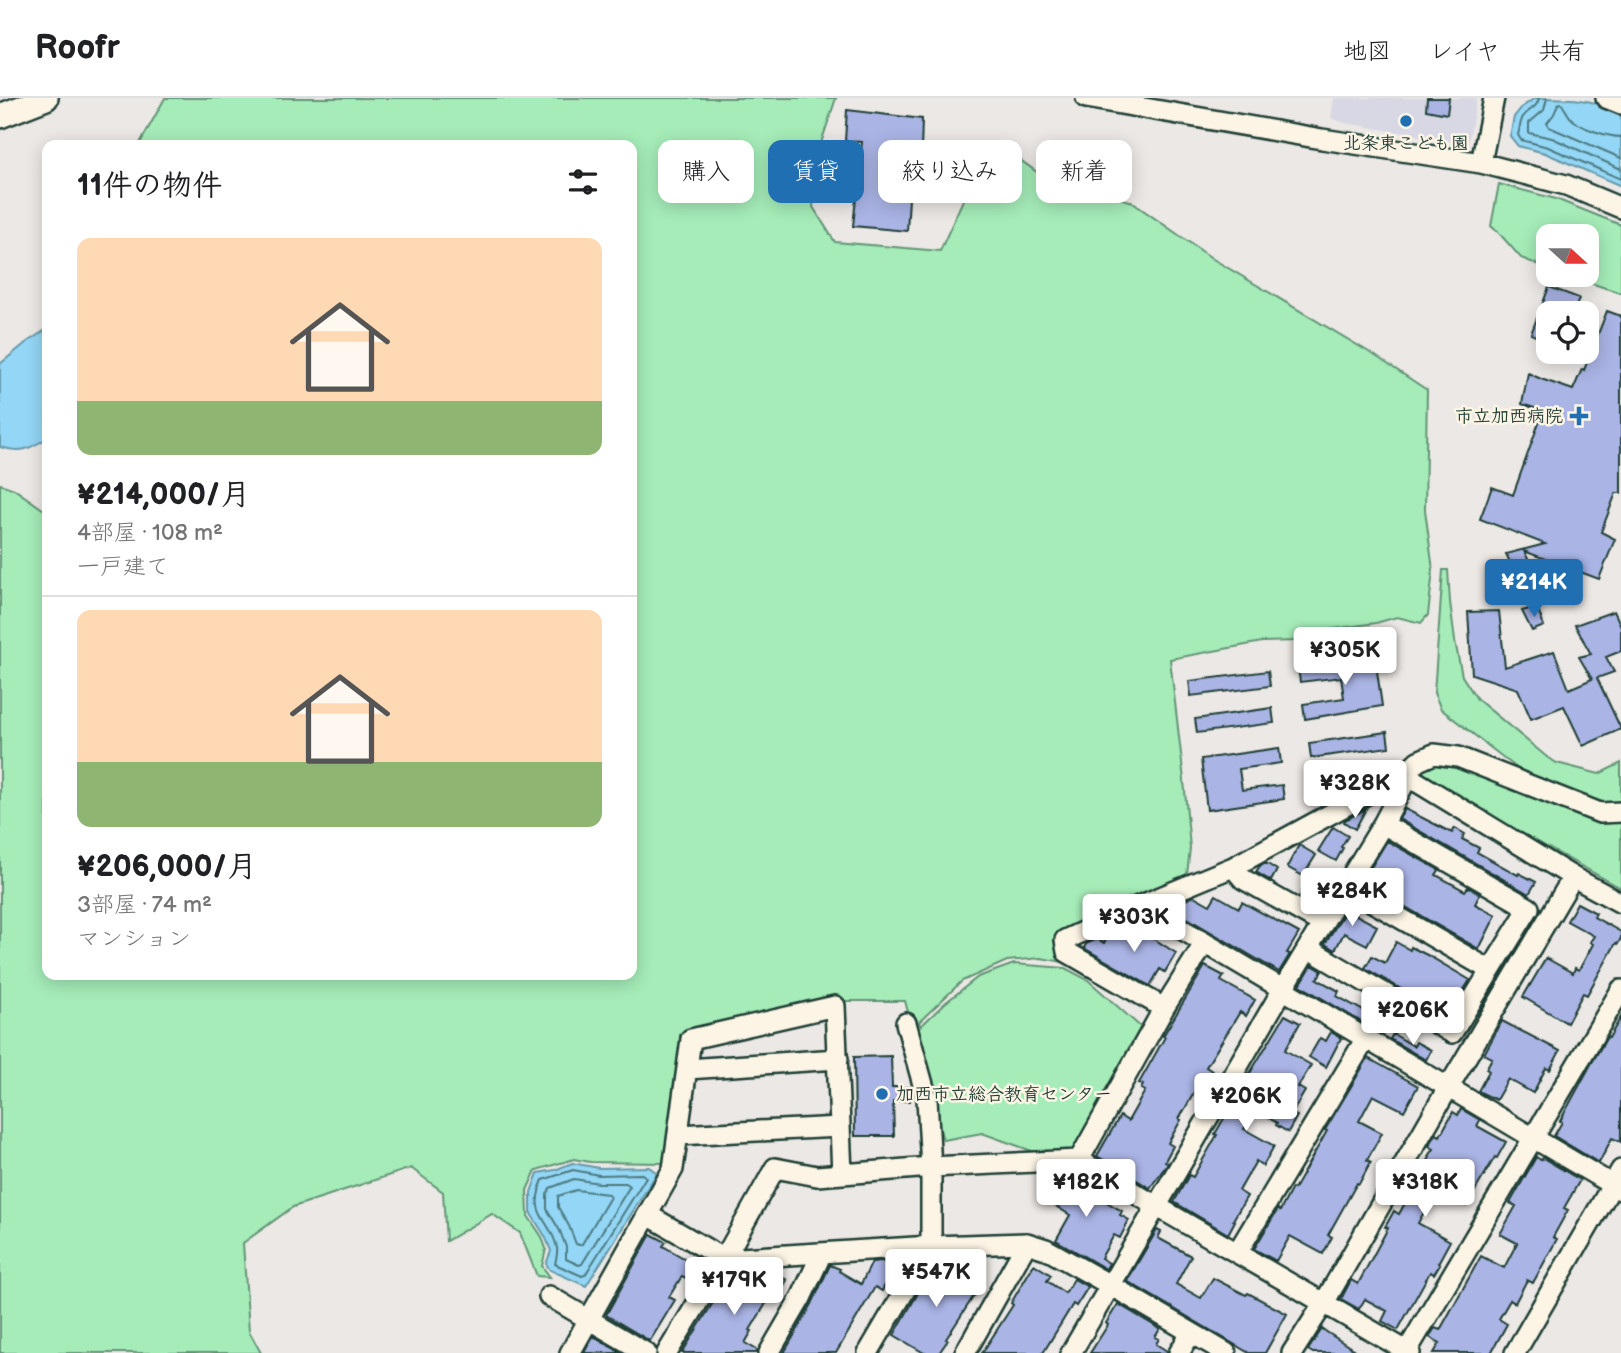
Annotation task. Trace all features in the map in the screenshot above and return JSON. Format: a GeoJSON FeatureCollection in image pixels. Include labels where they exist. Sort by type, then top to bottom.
{"type":"FeatureCollection","features":[{"type":"Feature","properties":{"kind":"main road"},"geometry":{"type":"LineString","coordinates":[[0,116],[46,98]]}},
{"type":"Feature","properties":{"kind":"street"},"geometry":{"type":"LineString","coordinates":[[1086,98],[1322,139],[1481,163],[1566,185],[1621,208]]}},
{"type":"Feature","properties":{"kind":"street"},"geometry":{"type":"LineString","coordinates":[[1481,163],[1494,98]]}},
{"type":"Feature","properties":{"kind":"street"},"geometry":{"type":"LineString","coordinates":[[1606,98],[1621,104]]}},
{"type":"Feature","properties":{"kind":"street"},"geometry":{"type":"LineString","coordinates":[[1164,1008],[1067,952],[1065,940],[1140,905],[1233,867],[1404,774],[1418,761],[1434,754],[1458,757],[1600,813],[1621,812]]}},
{"type":"Feature","properties":{"kind":"street"},"geometry":{"type":"LineString","coordinates":[[1071,1353],[1283,989],[1383,824],[1403,786],[1404,774]]}},
{"type":"Feature","properties":{"kind":"street"},"geometry":{"type":"LineString","coordinates":[[1404,774],[1573,877],[1621,903]]}},
{"type":"Feature","properties":{"kind":"street"},"geometry":{"type":"LineString","coordinates":[[1309,949],[1452,1033],[1529,908],[1383,824]]}},
{"type":"Feature","properties":{"kind":"street"},"geometry":{"type":"LineString","coordinates":[[1233,867],[1243,879],[1323,924]]}},
{"type":"Feature","properties":{"kind":"street"},"geometry":{"type":"LineString","coordinates":[[1292,1353],[1324,1303],[1573,877]]}},
{"type":"Feature","properties":{"kind":"street"},"geometry":{"type":"LineString","coordinates":[[1345,886],[1490,970]]}},
{"type":"Feature","properties":{"kind":"street"},"geometry":{"type":"LineString","coordinates":[[1140,905],[1533,1139],[1618,1182],[1515,1353]]}},
{"type":"Feature","properties":{"kind":"street"},"geometry":{"type":"LineString","coordinates":[[1079,1160],[1164,1008],[1204,944]]}},
{"type":"Feature","properties":{"kind":"street"},"geometry":{"type":"LineString","coordinates":[[667,1353],[775,1168],[817,1176],[1079,1160],[1408,1352],[1621,990]]}},
{"type":"Feature","properties":{"kind":"street"},"geometry":{"type":"LineString","coordinates":[[570,1353],[673,1169],[691,1039],[835,1006],[842,1174]]}},
{"type":"Feature","properties":{"kind":"street"},"geometry":{"type":"LineString","coordinates":[[868,1353],[931,1246],[931,1167],[927,1099],[906,1023]]}},
{"type":"Feature","properties":{"kind":"street"},"geometry":{"type":"LineString","coordinates":[[1237,1253],[1366,1040]]}},
{"type":"Feature","properties":{"kind":"street"},"geometry":{"type":"LineString","coordinates":[[687,1069],[838,1059]]}},
{"type":"Feature","properties":{"kind":"street"},"geometry":{"type":"LineString","coordinates":[[678,1135],[841,1127]]}},
{"type":"Feature","properties":{"kind":"street"},"geometry":{"type":"LineString","coordinates":[[648,1215],[724,1259],[1027,1242],[1046,1249],[1111,1285],[1226,1353]]}},
{"type":"Feature","properties":{"kind":"street"},"geometry":{"type":"LineString","coordinates":[[965,1353],[1027,1242]]}},
{"type":"Feature","properties":{"kind":"street"},"geometry":{"type":"LineString","coordinates":[[768,1353],[801,1298],[822,1253]]}},
{"type":"Feature","properties":{"kind":"street"},"geometry":{"type":"LineString","coordinates":[[549,1296],[646,1353]]}},
{"type":"Feature","properties":{"kind":"street"},"geometry":{"type":"LineString","coordinates":[[1179,1353],[1191,1333]]}},
{"type":"Feature","properties":{"kind":"shaded area","name":"北条東こども園"},"geometry":{"type":"Polygon","coordinates":[[[1334,98],[1477,98],[1468,144],[1345,123],[1331,118],[1334,98]]]}},
{"type":"Feature","properties":{"kind":"green space"},"geometry":{"type":"Polygon","coordinates":[[[165,98],[836,98],[822,140],[768,140],[768,203],[814,203],[813,207],[835,242],[940,251],[962,203],[1022,203],[1022,161],[1036,171],[1036,203],[1132,202],[1213,259],[1374,355],[1427,390],[1425,510],[1433,570],[1428,615],[1421,623],[1397,617],[1327,630],[1296,641],[1262,642],[1170,659],[1190,848],[1186,884],[1068,945],[1066,960],[1063,962],[1041,958],[1007,961],[962,981],[919,1022],[921,1026],[978,977],[1014,964],[1065,968],[1088,980],[1145,1031],[1077,1150],[1046,1156],[982,1133],[943,1140],[905,1001],[839,1001],[680,1034],[678,1100],[665,1163],[590,1162],[574,1159],[536,1170],[527,1190],[528,1216],[542,1237],[546,1249],[542,1266],[550,1277],[537,1276],[520,1233],[492,1214],[446,1241],[443,1192],[411,1168],[293,1207],[243,1243],[249,1331],[261,1353],[0,1353],[0,484],[14,489],[42,509],[42,980],[637,980],[637,140],[142,140],[165,98]]]}},
{"type":"Feature","properties":{"kind":"green space"},"geometry":{"type":"Polygon","coordinates":[[[1499,184],[1556,199],[1621,225],[1621,293],[1600,286],[1600,224],[1536,224],[1536,264],[1521,258],[1491,226],[1499,184]]]}},
{"type":"Feature","properties":{"kind":"green space"},"geometry":{"type":"Polygon","coordinates":[[[1443,570],[1448,570],[1455,641],[1462,676],[1477,699],[1557,763],[1599,774],[1621,763],[1621,802],[1603,803],[1581,797],[1518,769],[1441,709],[1434,693],[1443,570]]]}},
{"type":"Feature","properties":{"kind":"green space"},"geometry":{"type":"Polygon","coordinates":[[[1429,761],[1459,763],[1505,786],[1550,802],[1621,820],[1621,888],[1482,811],[1422,772],[1429,761]]]}},
{"type":"Feature","properties":{"kind":"water"},"geometry":{"type":"Polygon","coordinates":[[[1535,98],[1579,100],[1621,112],[1621,186],[1545,153],[1518,146],[1510,136],[1514,117],[1535,98]]]}},
{"type":"Feature","properties":{"kind":"water"},"geometry":{"type":"Polygon","coordinates":[[[42,332],[42,441],[25,449],[14,450],[0,447],[0,364],[42,332]]]}},
{"type":"Feature","properties":{"kind":"water"},"geometry":{"type":"Polygon","coordinates":[[[572,1163],[599,1168],[649,1167],[657,1173],[586,1286],[550,1270],[546,1264],[551,1251],[531,1214],[531,1192],[538,1173],[572,1163]]]}},
{"type":"Feature","properties":{"kind":"building"},"geometry":{"type":"Polygon","coordinates":[[[1427,98],[1449,98],[1447,114],[1426,110],[1427,98]]]}},
{"type":"Feature","properties":{"kind":"building"},"geometry":{"type":"Polygon","coordinates":[[[847,110],[922,119],[921,140],[878,140],[878,203],[909,203],[907,231],[853,226],[855,203],[864,203],[864,140],[845,140],[847,110]]]}},
{"type":"Feature","properties":{"kind":"building"},"geometry":{"type":"Polygon","coordinates":[[[1549,287],[1579,298],[1578,301],[1544,301],[1549,287]]]}},
{"type":"Feature","properties":{"kind":"building"},"geometry":{"type":"Polygon","coordinates":[[[1607,311],[1621,316],[1621,493],[1616,493],[1601,532],[1615,539],[1599,579],[1524,551],[1545,593],[1529,601],[1506,554],[1545,544],[1480,519],[1492,487],[1513,495],[1543,411],[1522,404],[1528,373],[1573,390],[1586,364],[1599,364],[1599,332],[1607,311]]]}},
{"type":"Feature","properties":{"kind":"building"},"geometry":{"type":"Polygon","coordinates":[[[1536,321],[1536,336],[1531,334],[1536,321]]]}},
{"type":"Feature","properties":{"kind":"building"},"geometry":{"type":"Polygon","coordinates":[[[1537,607],[1544,626],[1532,631],[1522,611],[1537,607]]]}},
{"type":"Feature","properties":{"kind":"building"},"geometry":{"type":"Polygon","coordinates":[[[1499,611],[1505,667],[1554,651],[1569,689],[1592,679],[1579,657],[1591,654],[1575,625],[1614,611],[1621,626],[1621,651],[1606,657],[1614,672],[1597,678],[1621,729],[1583,746],[1564,706],[1531,719],[1518,689],[1472,674],[1468,612],[1499,611]]]}},
{"type":"Feature","properties":{"kind":"building"},"geometry":{"type":"Polygon","coordinates":[[[1375,657],[1382,706],[1305,719],[1303,704],[1344,698],[1341,677],[1300,682],[1298,668],[1375,657]]]}},
{"type":"Feature","properties":{"kind":"building"},"geometry":{"type":"Polygon","coordinates":[[[1268,671],[1270,686],[1191,696],[1189,681],[1268,671]]]}},
{"type":"Feature","properties":{"kind":"building"},"geometry":{"type":"Polygon","coordinates":[[[1272,708],[1274,723],[1197,733],[1195,719],[1272,708]]]}},
{"type":"Feature","properties":{"kind":"building"},"geometry":{"type":"Polygon","coordinates":[[[1387,732],[1389,747],[1311,758],[1309,743],[1387,732]]]}},
{"type":"Feature","properties":{"kind":"building"},"geometry":{"type":"Polygon","coordinates":[[[1279,748],[1281,763],[1239,769],[1242,790],[1282,785],[1284,799],[1207,810],[1201,759],[1279,748]]]}},
{"type":"Feature","properties":{"kind":"building"},"geometry":{"type":"Polygon","coordinates":[[[1366,809],[1355,829],[1344,822],[1345,820],[1366,809]]]}},
{"type":"Feature","properties":{"kind":"building"},"geometry":{"type":"Polygon","coordinates":[[[1405,809],[1452,833],[1455,828],[1465,834],[1462,839],[1479,848],[1477,852],[1536,882],[1529,894],[1399,819],[1405,809]]]}},
{"type":"Feature","properties":{"kind":"building"},"geometry":{"type":"Polygon","coordinates":[[[1333,827],[1348,836],[1336,861],[1318,851],[1333,827]]]}},
{"type":"Feature","properties":{"kind":"building"},"geometry":{"type":"Polygon","coordinates":[[[1387,841],[1439,870],[1436,875],[1465,891],[1468,887],[1480,894],[1475,904],[1496,915],[1479,949],[1362,882],[1387,841]]]}},
{"type":"Feature","properties":{"kind":"building"},"geometry":{"type":"Polygon","coordinates":[[[1299,845],[1316,855],[1303,876],[1287,867],[1299,845]]]}},
{"type":"Feature","properties":{"kind":"building"},"geometry":{"type":"Polygon","coordinates":[[[1266,863],[1277,870],[1271,881],[1256,872],[1266,863]]]}},
{"type":"Feature","properties":{"kind":"building"},"geometry":{"type":"Polygon","coordinates":[[[1306,883],[1323,893],[1316,905],[1299,897],[1306,883]]]}},
{"type":"Feature","properties":{"kind":"building"},"geometry":{"type":"Polygon","coordinates":[[[1216,895],[1239,908],[1242,902],[1299,933],[1279,972],[1172,909],[1174,904],[1178,905],[1194,896],[1210,905],[1216,895]]]}},
{"type":"Feature","properties":{"kind":"building"},"geometry":{"type":"Polygon","coordinates":[[[1350,903],[1358,908],[1354,914],[1377,926],[1367,945],[1344,933],[1335,950],[1325,944],[1350,903]]]}},
{"type":"Feature","properties":{"kind":"building"},"geometry":{"type":"Polygon","coordinates":[[[1577,903],[1596,913],[1594,917],[1621,932],[1621,938],[1587,995],[1583,993],[1567,1023],[1523,997],[1546,958],[1573,973],[1575,968],[1579,970],[1593,944],[1590,942],[1594,936],[1567,921],[1577,903]]]}},
{"type":"Feature","properties":{"kind":"building"},"geometry":{"type":"Polygon","coordinates":[[[1119,928],[1136,938],[1140,930],[1176,953],[1165,972],[1160,969],[1150,986],[1084,948],[1086,944],[1097,939],[1104,943],[1109,933],[1119,928]]]}},
{"type":"Feature","properties":{"kind":"building"},"geometry":{"type":"Polygon","coordinates":[[[1396,942],[1429,956],[1470,980],[1446,1015],[1365,968],[1372,956],[1385,963],[1396,942]]]}},
{"type":"Feature","properties":{"kind":"building"},"geometry":{"type":"Polygon","coordinates":[[[1312,965],[1322,971],[1317,979],[1339,991],[1337,996],[1369,1014],[1370,1011],[1373,1013],[1378,1004],[1389,1010],[1378,1032],[1300,985],[1312,965]]]}},
{"type":"Feature","properties":{"kind":"building"},"geometry":{"type":"Polygon","coordinates":[[[1205,966],[1224,976],[1221,981],[1255,1000],[1246,1016],[1240,1012],[1206,1067],[1212,1071],[1202,1088],[1198,1086],[1179,1119],[1181,1120],[1168,1143],[1173,1146],[1165,1161],[1168,1163],[1150,1188],[1097,1156],[1120,1116],[1128,1121],[1145,1091],[1139,1083],[1165,1037],[1163,1036],[1205,966]]]}},
{"type":"Feature","properties":{"kind":"building"},"geometry":{"type":"Polygon","coordinates":[[[1285,1015],[1300,1023],[1285,1050],[1311,1065],[1298,1087],[1305,1091],[1292,1113],[1297,1116],[1288,1132],[1255,1110],[1244,1129],[1274,1146],[1263,1166],[1256,1161],[1239,1191],[1247,1196],[1228,1234],[1174,1202],[1189,1175],[1193,1177],[1217,1135],[1215,1134],[1227,1113],[1229,1115],[1246,1085],[1244,1083],[1285,1015]]]}},
{"type":"Feature","properties":{"kind":"building"},"geometry":{"type":"Polygon","coordinates":[[[1621,1017],[1621,1142],[1612,1138],[1599,1163],[1554,1136],[1590,1066],[1621,1017]]]}},
{"type":"Feature","properties":{"kind":"building"},"geometry":{"type":"Polygon","coordinates":[[[1502,1021],[1560,1051],[1550,1070],[1546,1068],[1533,1093],[1508,1079],[1496,1100],[1478,1091],[1489,1071],[1486,1069],[1492,1058],[1484,1054],[1502,1021]]]}},
{"type":"Feature","properties":{"kind":"building"},"geometry":{"type":"Polygon","coordinates":[[[1331,1032],[1341,1038],[1326,1067],[1309,1057],[1320,1038],[1326,1041],[1331,1032]]]}},
{"type":"Feature","properties":{"kind":"building"},"geometry":{"type":"Polygon","coordinates":[[[1393,1034],[1414,1046],[1416,1042],[1431,1050],[1426,1060],[1390,1039],[1393,1034]]]}},
{"type":"Feature","properties":{"kind":"building","name":"加西市立総合教育センター"},"geometry":{"type":"Polygon","coordinates":[[[891,1056],[892,1087],[910,1087],[910,1101],[893,1101],[894,1136],[855,1136],[854,1057],[891,1056]]]}},
{"type":"Feature","properties":{"kind":"building"},"geometry":{"type":"Polygon","coordinates":[[[1368,1058],[1418,1086],[1404,1111],[1373,1095],[1359,1121],[1382,1133],[1367,1160],[1371,1162],[1328,1235],[1332,1237],[1323,1254],[1290,1236],[1276,1261],[1254,1249],[1292,1188],[1294,1189],[1368,1058]]]}},
{"type":"Feature","properties":{"kind":"building"},"geometry":{"type":"Polygon","coordinates":[[[1461,1109],[1480,1120],[1477,1126],[1506,1142],[1466,1206],[1436,1190],[1418,1223],[1450,1241],[1438,1263],[1440,1264],[1434,1274],[1430,1272],[1398,1330],[1382,1321],[1387,1311],[1365,1299],[1359,1309],[1341,1299],[1351,1280],[1358,1284],[1388,1228],[1385,1227],[1394,1211],[1399,1214],[1434,1149],[1429,1146],[1436,1134],[1440,1136],[1453,1112],[1458,1115],[1461,1109]]]}},
{"type":"Feature","properties":{"kind":"building"},"geometry":{"type":"Polygon","coordinates":[[[1536,1157],[1541,1160],[1543,1158],[1580,1180],[1564,1208],[1568,1210],[1553,1237],[1557,1239],[1533,1283],[1527,1280],[1515,1303],[1510,1300],[1499,1319],[1507,1324],[1491,1353],[1434,1353],[1440,1343],[1429,1337],[1435,1328],[1440,1330],[1481,1256],[1504,1268],[1517,1243],[1500,1234],[1516,1206],[1510,1203],[1536,1157]]]}},
{"type":"Feature","properties":{"kind":"building"},"geometry":{"type":"Polygon","coordinates":[[[1055,1173],[1105,1197],[1103,1200],[1122,1211],[1120,1215],[1129,1220],[1120,1238],[1114,1235],[1101,1258],[1109,1263],[1106,1269],[1056,1240],[1070,1215],[1044,1199],[1052,1186],[1049,1184],[1055,1173]]]}},
{"type":"Feature","properties":{"kind":"building"},"geometry":{"type":"Polygon","coordinates":[[[1157,1230],[1161,1232],[1158,1238],[1191,1256],[1176,1284],[1201,1298],[1213,1278],[1287,1314],[1265,1353],[1249,1353],[1127,1281],[1157,1230]]]}},
{"type":"Feature","properties":{"kind":"building"},"geometry":{"type":"Polygon","coordinates":[[[651,1234],[666,1242],[663,1246],[694,1264],[686,1278],[682,1276],[669,1297],[675,1300],[650,1341],[606,1315],[651,1234]]]}},
{"type":"Feature","properties":{"kind":"building"},"geometry":{"type":"Polygon","coordinates":[[[938,1258],[950,1260],[946,1267],[979,1288],[939,1353],[924,1353],[894,1335],[938,1258]]]}},
{"type":"Feature","properties":{"kind":"building"},"geometry":{"type":"Polygon","coordinates":[[[882,1261],[894,1267],[882,1291],[875,1287],[836,1353],[784,1353],[812,1304],[830,1265],[861,1284],[872,1262],[882,1261]]]}},
{"type":"Feature","properties":{"kind":"building"},"geometry":{"type":"Polygon","coordinates":[[[1034,1264],[1051,1275],[1047,1281],[1065,1293],[1074,1279],[1088,1287],[1076,1306],[1073,1304],[1043,1353],[982,1353],[1013,1305],[1011,1303],[1034,1264]]]}},
{"type":"Feature","properties":{"kind":"building"},"geometry":{"type":"Polygon","coordinates":[[[734,1272],[761,1289],[774,1273],[787,1280],[776,1300],[770,1297],[750,1330],[752,1331],[745,1343],[757,1350],[757,1353],[682,1353],[714,1301],[717,1302],[734,1272]]]}},
{"type":"Feature","properties":{"kind":"building"},"geometry":{"type":"Polygon","coordinates":[[[1118,1304],[1160,1329],[1155,1337],[1159,1339],[1156,1344],[1167,1353],[1090,1353],[1118,1304]]]}},
{"type":"Feature","properties":{"kind":"building"},"geometry":{"type":"Polygon","coordinates":[[[1322,1329],[1359,1353],[1313,1353],[1308,1350],[1322,1329]]]}},
{"type":"Feature","properties":{"kind":"building"},"geometry":{"type":"Polygon","coordinates":[[[593,1336],[622,1353],[584,1353],[593,1336]]]}},
{"type":"Feature","properties":{"kind":"place","name":"北条東こども園"},"geometry":{"type":"Point","coordinates":[1406,121]}},
{"type":"Feature","properties":{"kind":"place","name":"市立加西病院"},"geometry":{"type":"Point","coordinates":[1579,416]}},
{"type":"Feature","properties":{"kind":"place","name":"加西市立総合教育センター"},"geometry":{"type":"Point","coordinates":[882,1094]}}]}
